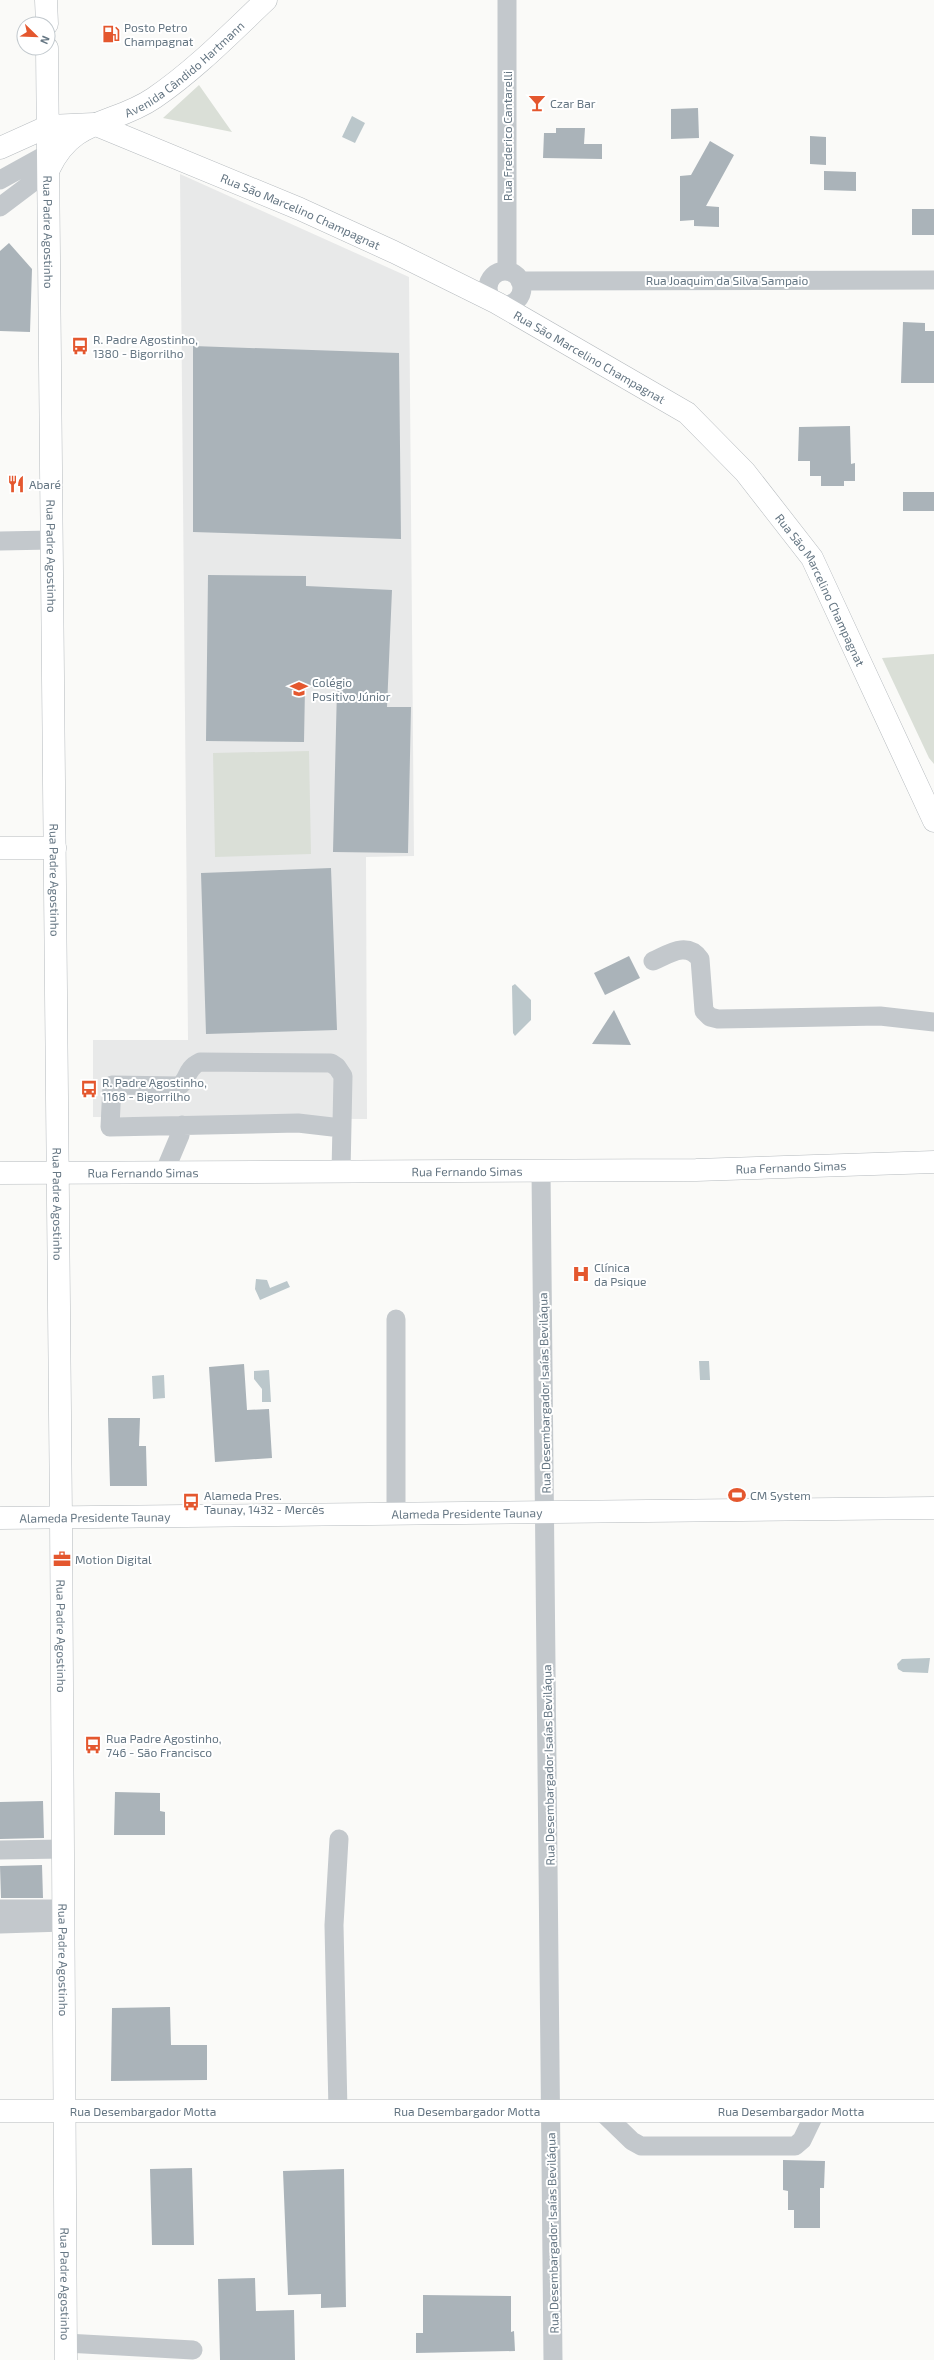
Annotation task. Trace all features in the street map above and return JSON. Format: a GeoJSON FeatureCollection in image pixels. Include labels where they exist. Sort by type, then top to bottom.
{"type":"FeatureCollection","features":[{"type":"Feature","properties":{"kind":"main road"},"geometry":{"type":"LineString","coordinates":[[46,0],[47,16]]}},
{"type":"Feature","properties":{"kind":"main road","name":"Avenida Cândido Hartmann"},"geometry":{"type":"LineString","coordinates":[[94,124],[129,111],[152,99],[206,57],[266,0]]}},
{"type":"Feature","properties":{"kind":"main road","name":"Rua Padre Agostinho"},"geometry":{"type":"LineString","coordinates":[[47,56],[62,1517],[66,2351]]}},
{"type":"Feature","properties":{"kind":"main road"},"geometry":{"type":"LineString","coordinates":[[49,162],[62,147],[82,130],[94,124]]}},
{"type":"Feature","properties":{"kind":"main road","name":"Rua São Marcelino Champagnat"},"geometry":{"type":"LineString","coordinates":[[48,126],[94,124],[300,209],[497,303],[687,413],[745,472],[812,558],[925,783],[934,821]]}},
{"type":"Feature","properties":{"kind":"main road"},"geometry":{"type":"LineString","coordinates":[[0,148],[48,126]]}},
{"type":"Feature","properties":{"kind":"main road"},"geometry":{"type":"LineString","coordinates":[[0,848],[55,848]]}},
{"type":"Feature","properties":{"kind":"main road","name":"Rua Fernando Simas"},"geometry":{"type":"LineString","coordinates":[[0,1173],[696,1170],[934,1162]]}},
{"type":"Feature","properties":{"kind":"main road","name":"Alameda Presidente Taunay"},"geometry":{"type":"LineString","coordinates":[[0,1518],[934,1508]]}},
{"type":"Feature","properties":{"kind":"main road","name":"Rua Desembargador Motta"},"geometry":{"type":"LineString","coordinates":[[0,2111],[934,2111]]}},
{"type":"Feature","properties":{"kind":"street","name":"Rua Frederico Cantarelli"},"geometry":{"type":"LineString","coordinates":[[508,0],[513,276]]}},
{"type":"Feature","properties":{"kind":"street"},"geometry":{"type":"LineString","coordinates":[[0,180],[49,162]]}},
{"type":"Feature","properties":{"kind":"street"},"geometry":{"type":"LineString","coordinates":[[0,207],[49,162]]}},
{"type":"Feature","properties":{"kind":"street"},"geometry":{"type":"LineString","coordinates":[[496,274],[513,276],[522,291],[516,300],[507,305],[497,303],[490,294],[489,283],[496,274]]}},
{"type":"Feature","properties":{"kind":"street","name":"Rua Joaquim da Silva Sampaio"},"geometry":{"type":"LineString","coordinates":[[513,276],[934,280]]}},
{"type":"Feature","properties":{"kind":"street"},"geometry":{"type":"LineString","coordinates":[[0,541],[52,540]]}},
{"type":"Feature","properties":{"kind":"street"},"geometry":{"type":"LineString","coordinates":[[653,961],[679,950],[687,949],[695,952],[700,959],[704,1011],[710,1017],[718,1019],[880,1016],[934,1022]]}},
{"type":"Feature","properties":{"kind":"street"},"geometry":{"type":"LineString","coordinates":[[341,1128],[298,1123],[110,1127],[112,1085],[179,1086],[183,1084],[192,1066],[200,1062],[331,1063],[337,1067],[343,1076],[341,1172]]}},
{"type":"Feature","properties":{"kind":"street"},"geometry":{"type":"LineString","coordinates":[[164,1173],[180,1136],[182,1125]]}},
{"type":"Feature","properties":{"kind":"street","name":"Rua Desembargador Isaías Beviláqua"},"geometry":{"type":"LineString","coordinates":[[541,1171],[554,2360]]}},
{"type":"Feature","properties":{"kind":"street"},"geometry":{"type":"LineString","coordinates":[[396,1319],[396,1513]]}},
{"type":"Feature","properties":{"kind":"street"},"geometry":{"type":"LineString","coordinates":[[338,2111],[334,1925],[340,1839]]}},
{"type":"Feature","properties":{"kind":"street"},"geometry":{"type":"LineString","coordinates":[[0,1850],[63,1849]]}},
{"type":"Feature","properties":{"kind":"street"},"geometry":{"type":"LineString","coordinates":[[0,1910],[64,1916]]}},
{"type":"Feature","properties":{"kind":"street"},"geometry":{"type":"LineString","coordinates":[[0,1924],[64,1916]]}},
{"type":"Feature","properties":{"kind":"street"},"geometry":{"type":"LineString","coordinates":[[601,2111],[632,2141],[641,2146],[795,2146],[802,2140],[816,2111]]}},
{"type":"Feature","properties":{"kind":"street"},"geometry":{"type":"LineString","coordinates":[[66,2351],[193,2350]]}},
{"type":"Feature","properties":{"kind":"shaded area"},"geometry":{"type":"Polygon","coordinates":[[[199,85],[232,132],[163,118],[199,85]]]}},
{"type":"Feature","properties":{"kind":"shaded area"},"geometry":{"type":"Polygon","coordinates":[[[352,116],[365,123],[355,143],[342,137],[352,116]]]}},
{"type":"Feature","properties":{"kind":"shaded area","name":"Colégio Positivo Júnior"},"geometry":{"type":"Polygon","coordinates":[[[180,174],[409,277],[414,856],[366,857],[367,1119],[93,1117],[93,1040],[188,1040],[180,174]]]}},
{"type":"Feature","properties":{"kind":"shaded area"},"geometry":{"type":"Polygon","coordinates":[[[934,654],[934,764],[929,758],[882,658],[934,654]]]}},
{"type":"Feature","properties":{"kind":"shaded area"},"geometry":{"type":"Polygon","coordinates":[[[309,751],[311,854],[215,857],[213,753],[309,751]]]}},
{"type":"Feature","properties":{"kind":"shaded area"},"geometry":{"type":"Polygon","coordinates":[[[515,984],[531,1000],[531,1020],[515,1036],[513,1033],[512,986],[515,984]]]}},
{"type":"Feature","properties":{"kind":"shaded area"},"geometry":{"type":"Polygon","coordinates":[[[256,1279],[267,1280],[270,1288],[287,1281],[290,1287],[260,1300],[255,1289],[256,1279]]]}},
{"type":"Feature","properties":{"kind":"shaded area"},"geometry":{"type":"Polygon","coordinates":[[[699,1361],[709,1361],[710,1380],[700,1380],[699,1361]]]}},
{"type":"Feature","properties":{"kind":"shaded area"},"geometry":{"type":"Polygon","coordinates":[[[269,1370],[271,1402],[262,1402],[262,1389],[254,1379],[254,1371],[269,1370]]]}},
{"type":"Feature","properties":{"kind":"shaded area"},"geometry":{"type":"Polygon","coordinates":[[[164,1375],[165,1398],[153,1399],[152,1376],[164,1375]]]}},
{"type":"Feature","properties":{"kind":"shaded area"},"geometry":{"type":"Polygon","coordinates":[[[930,1658],[928,1673],[903,1672],[898,1669],[897,1664],[902,1659],[930,1658]]]}},
{"type":"Feature","properties":{"kind":"building"},"geometry":{"type":"Polygon","coordinates":[[[698,108],[699,138],[671,139],[671,109],[698,108]]]}},
{"type":"Feature","properties":{"kind":"building"},"geometry":{"type":"Polygon","coordinates":[[[556,128],[585,128],[584,144],[602,144],[602,159],[543,158],[544,133],[556,133],[556,128]]]}},
{"type":"Feature","properties":{"kind":"building"},"geometry":{"type":"Polygon","coordinates":[[[810,136],[826,137],[826,165],[810,164],[810,136]]]}},
{"type":"Feature","properties":{"kind":"building"},"geometry":{"type":"Polygon","coordinates":[[[710,141],[734,155],[706,206],[719,207],[719,227],[694,226],[694,220],[680,221],[680,176],[691,175],[710,141]]]}},
{"type":"Feature","properties":{"kind":"building"},"geometry":{"type":"Polygon","coordinates":[[[824,171],[856,172],[856,191],[824,190],[824,171]]]}},
{"type":"Feature","properties":{"kind":"building"},"geometry":{"type":"Polygon","coordinates":[[[912,209],[934,209],[934,235],[912,235],[912,209]]]}},
{"type":"Feature","properties":{"kind":"building"},"geometry":{"type":"Polygon","coordinates":[[[9,243],[32,269],[30,332],[0,331],[0,251],[9,243]]]}},
{"type":"Feature","properties":{"kind":"building"},"geometry":{"type":"Polygon","coordinates":[[[903,322],[925,323],[925,331],[934,331],[934,383],[901,383],[903,322]]]}},
{"type":"Feature","properties":{"kind":"building"},"geometry":{"type":"Polygon","coordinates":[[[193,346],[399,353],[401,539],[193,532],[193,346]]]}},
{"type":"Feature","properties":{"kind":"building"},"geometry":{"type":"Polygon","coordinates":[[[850,426],[851,464],[855,463],[855,481],[844,481],[844,486],[821,486],[821,476],[810,476],[810,461],[798,461],[799,427],[850,426]]]}},
{"type":"Feature","properties":{"kind":"building"},"geometry":{"type":"Polygon","coordinates":[[[903,492],[934,492],[934,511],[903,511],[903,492]]]}},
{"type":"Feature","properties":{"kind":"building"},"geometry":{"type":"Polygon","coordinates":[[[208,575],[306,576],[306,586],[392,590],[387,707],[411,707],[408,853],[333,852],[337,688],[305,687],[304,742],[206,741],[208,575]]]}},
{"type":"Feature","properties":{"kind":"building"},"geometry":{"type":"Polygon","coordinates":[[[331,868],[337,1030],[206,1034],[201,873],[331,868]]]}},
{"type":"Feature","properties":{"kind":"building"},"geometry":{"type":"Polygon","coordinates":[[[629,956],[640,978],[605,995],[594,973],[629,956]]]}},
{"type":"Feature","properties":{"kind":"building"},"geometry":{"type":"Polygon","coordinates":[[[614,1010],[631,1045],[592,1044],[614,1010]]]}},
{"type":"Feature","properties":{"kind":"building"},"geometry":{"type":"Polygon","coordinates":[[[244,1364],[247,1410],[269,1409],[272,1458],[215,1462],[209,1367],[244,1364]]]}},
{"type":"Feature","properties":{"kind":"building"},"geometry":{"type":"Polygon","coordinates":[[[108,1418],[140,1418],[139,1446],[146,1446],[147,1486],[110,1486],[108,1418]]]}},
{"type":"Feature","properties":{"kind":"building"},"geometry":{"type":"Polygon","coordinates":[[[115,1792],[160,1793],[160,1811],[165,1812],[165,1835],[114,1835],[115,1792]]]}},
{"type":"Feature","properties":{"kind":"building"},"geometry":{"type":"Polygon","coordinates":[[[43,1801],[44,1838],[0,1839],[0,1802],[43,1801]]]}},
{"type":"Feature","properties":{"kind":"building"},"geometry":{"type":"Polygon","coordinates":[[[42,1865],[43,1898],[1,1898],[0,1866],[42,1865]]]}},
{"type":"Feature","properties":{"kind":"building"},"geometry":{"type":"Polygon","coordinates":[[[170,2007],[171,2045],[207,2045],[207,2080],[111,2081],[112,2008],[170,2007]]]}},
{"type":"Feature","properties":{"kind":"building"},"geometry":{"type":"Polygon","coordinates":[[[783,2160],[825,2161],[824,2188],[820,2188],[820,2228],[794,2228],[794,2210],[788,2210],[788,2191],[783,2190],[783,2160]]]}},
{"type":"Feature","properties":{"kind":"building"},"geometry":{"type":"Polygon","coordinates":[[[192,2168],[194,2245],[152,2245],[150,2169],[192,2168]]]}},
{"type":"Feature","properties":{"kind":"building"},"geometry":{"type":"Polygon","coordinates":[[[344,2169],[346,2307],[321,2308],[321,2294],[288,2295],[283,2171],[344,2169]]]}},
{"type":"Feature","properties":{"kind":"building"},"geometry":{"type":"Polygon","coordinates":[[[255,2278],[256,2311],[294,2310],[295,2360],[220,2360],[218,2279],[255,2278]]]}},
{"type":"Feature","properties":{"kind":"building"},"geometry":{"type":"Polygon","coordinates":[[[423,2295],[511,2296],[511,2332],[514,2331],[515,2351],[416,2353],[416,2333],[423,2333],[423,2295]]]}},
{"type":"Feature","properties":{"kind":"place","name":"Posto Petro Champagnat"},"geometry":{"type":"Point","coordinates":[111,34]}},
{"type":"Feature","properties":{"kind":"place","name":"Czar Bar"},"geometry":{"type":"Point","coordinates":[537,103]}},
{"type":"Feature","properties":{"kind":"place","name":"R. Padre Agostinho, 1380 - Bigorrilho"},"geometry":{"type":"Point","coordinates":[80,346]}},
{"type":"Feature","properties":{"kind":"place","name":"Abaré"},"geometry":{"type":"Point","coordinates":[16,484]}},
{"type":"Feature","properties":{"kind":"place","name":"Colégio Positivo Júnior"},"geometry":{"type":"Point","coordinates":[299,689]}},
{"type":"Feature","properties":{"kind":"place","name":"R. Padre Agostinho, 1168 - Bigorrilho"},"geometry":{"type":"Point","coordinates":[89,1089]}},
{"type":"Feature","properties":{"kind":"place","name":"Clínica da Psique"},"geometry":{"type":"Point","coordinates":[581,1274]}},
{"type":"Feature","properties":{"kind":"place","name":"CM System"},"geometry":{"type":"Point","coordinates":[737,1495]}},
{"type":"Feature","properties":{"kind":"place","name":"Alameda Pres. Taunay, 1432 - Mercês"},"geometry":{"type":"Point","coordinates":[191,1502]}},
{"type":"Feature","properties":{"kind":"place","name":"Motion Digital"},"geometry":{"type":"Point","coordinates":[62,1559]}},
{"type":"Feature","properties":{"kind":"place","name":"Rua Padre Agostinho, 746 - São Francisco"},"geometry":{"type":"Point","coordinates":[93,1745]}}]}
